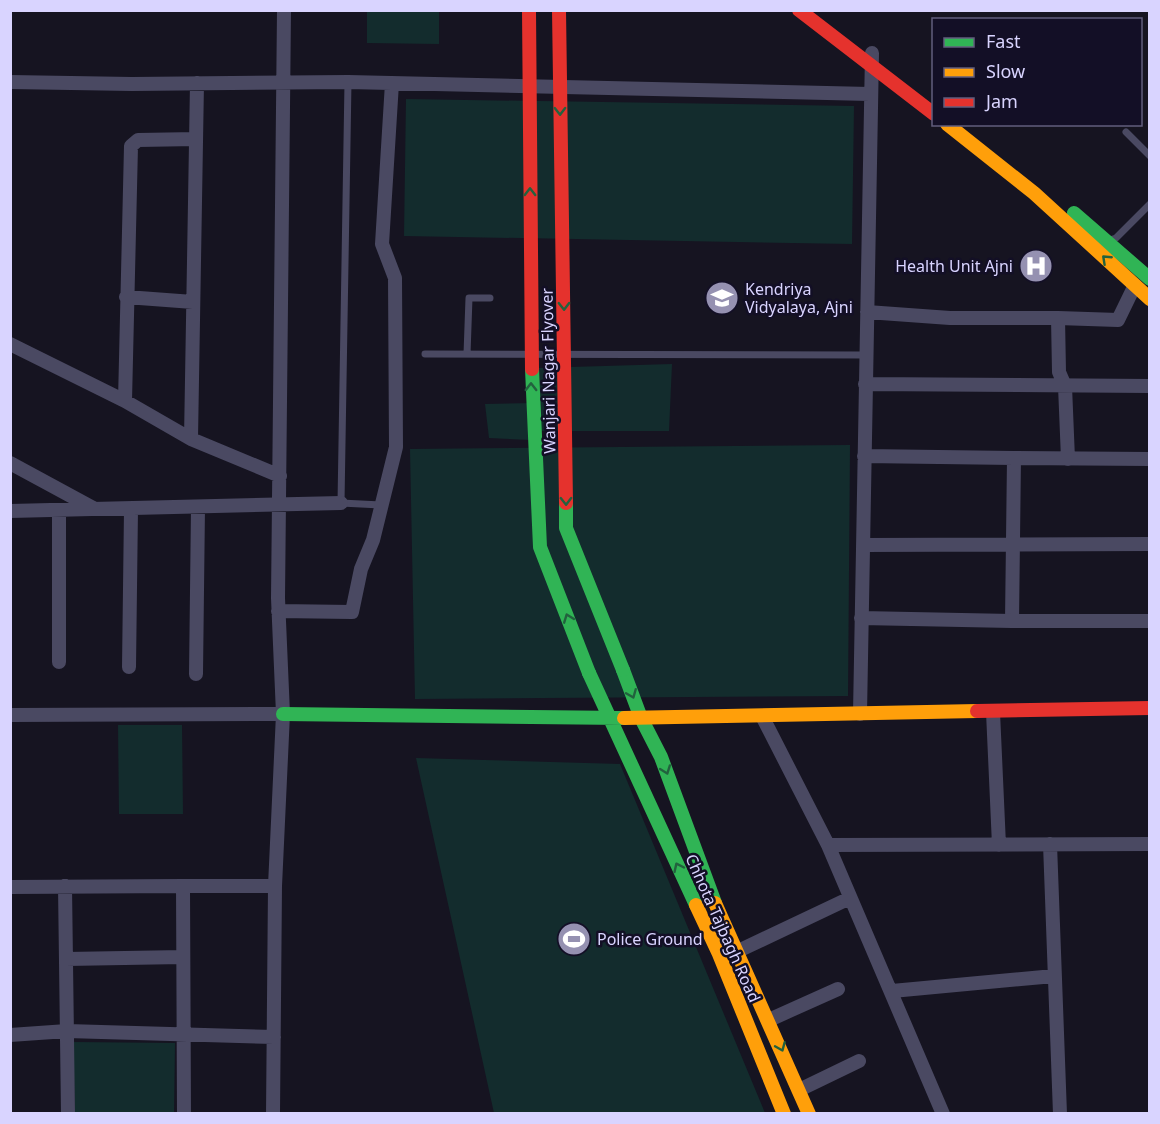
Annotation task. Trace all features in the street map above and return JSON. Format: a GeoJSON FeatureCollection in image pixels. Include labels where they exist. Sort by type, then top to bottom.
{"type":"FeatureCollection","features":[{"type":"Feature","properties":{"kind":"main road","name":"Wanjari Nagar Flyover"},"geometry":{"type":"LineString","coordinates":[[528,10],[532,402],[540,547],[607,717]]}},
{"type":"Feature","properties":{"kind":"main road","name":"Wanjari Nagar Flyover"},"geometry":{"type":"LineString","coordinates":[[559,10],[566,528],[641,718],[662,757],[710,891],[809,1113]]}},
{"type":"Feature","properties":{"kind":"main road"},"geometry":{"type":"LineString","coordinates":[[799,10],[932,99]]}},
{"type":"Feature","properties":{"kind":"main road"},"geometry":{"type":"LineString","coordinates":[[818,10],[932,113]]}},
{"type":"Feature","properties":{"kind":"main road"},"geometry":{"type":"LineString","coordinates":[[950,126],[1034,193],[1149,299]]}},
{"type":"Feature","properties":{"kind":"main road"},"geometry":{"type":"LineString","coordinates":[[968,126],[1026,171],[1149,279]]}},
{"type":"Feature","properties":{"kind":"main road"},"geometry":{"type":"LineString","coordinates":[[283,714],[641,718],[1149,708]]}},
{"type":"Feature","properties":{"kind":"main road","name":"Chhota Tajbagh Road"},"geometry":{"type":"LineString","coordinates":[[607,717],[719,954],[784,1113]]}},
{"type":"Feature","properties":{"kind":"street"},"geometry":{"type":"LineString","coordinates":[[273,1113],[276,886],[283,714],[278,611],[284,10]]}},
{"type":"Feature","properties":{"kind":"street"},"geometry":{"type":"LineString","coordinates":[[860,714],[872,59]]}},
{"type":"Feature","properties":{"kind":"street"},"geometry":{"type":"LineString","coordinates":[[10,82],[348,82],[870,94]]}},
{"type":"Feature","properties":{"kind":"street"},"geometry":{"type":"LineString","coordinates":[[191,439],[197,83]]}},
{"type":"Feature","properties":{"kind":"street"},"geometry":{"type":"LineString","coordinates":[[278,611],[352,612],[361,569],[373,540],[396,447],[394,278],[382,244],[392,83]]}},
{"type":"Feature","properties":{"kind":"street"},"geometry":{"type":"LineString","coordinates":[[124,401],[131,146],[138,140],[196,139]]}},
{"type":"Feature","properties":{"kind":"street"},"geometry":{"type":"LineString","coordinates":[[867,312],[950,318],[1118,320],[1135,285]]}},
{"type":"Feature","properties":{"kind":"street"},"geometry":{"type":"LineString","coordinates":[[126,297],[193,302]]}},
{"type":"Feature","properties":{"kind":"street"},"geometry":{"type":"LineString","coordinates":[[1058,318],[1059,372],[1065,386],[1068,459]]}},
{"type":"Feature","properties":{"kind":"street"},"geometry":{"type":"LineString","coordinates":[[10,344],[124,401],[191,439],[280,476]]}},
{"type":"Feature","properties":{"kind":"street"},"geometry":{"type":"LineString","coordinates":[[865,384],[1149,386]]}},
{"type":"Feature","properties":{"kind":"street"},"geometry":{"type":"LineString","coordinates":[[864,456],[1149,459]]}},
{"type":"Feature","properties":{"kind":"street"},"geometry":{"type":"LineString","coordinates":[[1012,621],[1014,458]]}},
{"type":"Feature","properties":{"kind":"street"},"geometry":{"type":"LineString","coordinates":[[11,463],[95,509]]}},
{"type":"Feature","properties":{"kind":"street"},"geometry":{"type":"LineString","coordinates":[[59,662],[57,510],[62,491]]}},
{"type":"Feature","properties":{"kind":"street"},"geometry":{"type":"LineString","coordinates":[[10,511],[341,503]]}},
{"type":"Feature","properties":{"kind":"street"},"geometry":{"type":"LineString","coordinates":[[196,674],[198,507]]}},
{"type":"Feature","properties":{"kind":"street"},"geometry":{"type":"LineString","coordinates":[[129,667],[131,509]]}},
{"type":"Feature","properties":{"kind":"street"},"geometry":{"type":"LineString","coordinates":[[863,545],[1149,544]]}},
{"type":"Feature","properties":{"kind":"street"},"geometry":{"type":"LineString","coordinates":[[861,618],[1149,621]]}},
{"type":"Feature","properties":{"kind":"street"},"geometry":{"type":"LineString","coordinates":[[993,712],[999,845]]}},
{"type":"Feature","properties":{"kind":"street"},"geometry":{"type":"LineString","coordinates":[[10,714],[283,714]]}},
{"type":"Feature","properties":{"kind":"street"},"geometry":{"type":"LineString","coordinates":[[762,716],[828,845],[943,1113]]}},
{"type":"Feature","properties":{"kind":"street"},"geometry":{"type":"LineString","coordinates":[[828,845],[1149,843]]}},
{"type":"Feature","properties":{"kind":"street"},"geometry":{"type":"LineString","coordinates":[[1050,844],[1060,1113]]}},
{"type":"Feature","properties":{"kind":"street"},"geometry":{"type":"LineString","coordinates":[[65,886],[68,1113]]}},
{"type":"Feature","properties":{"kind":"street"},"geometry":{"type":"LineString","coordinates":[[183,886],[184,1113]]}},
{"type":"Feature","properties":{"kind":"street"},"geometry":{"type":"LineString","coordinates":[[10,887],[276,886]]}},
{"type":"Feature","properties":{"kind":"street"},"geometry":{"type":"LineString","coordinates":[[736,952],[850,898]]}},
{"type":"Feature","properties":{"kind":"street"},"geometry":{"type":"LineString","coordinates":[[66,960],[183,957]]}},
{"type":"Feature","properties":{"kind":"street"},"geometry":{"type":"LineString","coordinates":[[892,991],[1054,976]]}},
{"type":"Feature","properties":{"kind":"street"},"geometry":{"type":"LineString","coordinates":[[769,1020],[838,989]]}},
{"type":"Feature","properties":{"kind":"street"},"geometry":{"type":"LineString","coordinates":[[10,1035],[67,1031],[274,1037]]}},
{"type":"Feature","properties":{"kind":"street"},"geometry":{"type":"LineString","coordinates":[[799,1090],[859,1061]]}},
{"type":"Feature","properties":{"kind":"lane"},"geometry":{"type":"LineString","coordinates":[[348,82],[341,503],[381,505]]}},
{"type":"Feature","properties":{"kind":"lane"},"geometry":{"type":"LineString","coordinates":[[1126,132],[1149,156]]}},
{"type":"Feature","properties":{"kind":"lane"},"geometry":{"type":"LineString","coordinates":[[1108,241],[1116,238],[1149,204]]}},
{"type":"Feature","properties":{"kind":"lane"},"geometry":{"type":"LineString","coordinates":[[467,354],[469,297],[490,297]]}},
{"type":"Feature","properties":{"kind":"lane"},"geometry":{"type":"LineString","coordinates":[[425,354],[866,355]]}},
{"type":"Feature","properties":{"kind":"green space"},"geometry":{"type":"Polygon","coordinates":[[[367,11],[439,11],[439,44],[367,43],[367,11]]]}},
{"type":"Feature","properties":{"kind":"green space"},"geometry":{"type":"Polygon","coordinates":[[[406,99],[854,106],[852,244],[404,236],[406,99]]]}},
{"type":"Feature","properties":{"kind":"green space"},"geometry":{"type":"Polygon","coordinates":[[[672,364],[669,431],[533,431],[531,440],[489,438],[485,404],[535,403],[537,368],[672,364]]]}},
{"type":"Feature","properties":{"kind":"green space"},"geometry":{"type":"Polygon","coordinates":[[[850,445],[848,696],[415,699],[410,449],[850,445]]]}},
{"type":"Feature","properties":{"kind":"green space"},"geometry":{"type":"Polygon","coordinates":[[[118,725],[182,725],[183,814],[119,814],[118,725]]]}},
{"type":"Feature","properties":{"kind":"green space","name":"Police Ground"},"geometry":{"type":"Polygon","coordinates":[[[416,758],[620,764],[765,1113],[494,1113],[416,758]]]}},
{"type":"Feature","properties":{"kind":"green space"},"geometry":{"type":"Polygon","coordinates":[[[73,1042],[175,1043],[174,1113],[75,1113],[73,1042]]]}},
{"type":"Feature","properties":{"kind":"traffic: fast"},"geometry":{"type":"LineString","coordinates":[[1074,213],[1150,279]]}},
{"type":"Feature","properties":{"kind":"traffic: fast"},"geometry":{"type":"LineString","coordinates":[[532,369],[540,547],[589,673]]}},
{"type":"Feature","properties":{"kind":"traffic: fast"},"geometry":{"type":"LineString","coordinates":[[566,503],[566,528],[623,670]]}},
{"type":"Feature","properties":{"kind":"traffic: fast"},"geometry":{"type":"LineString","coordinates":[[623,670],[641,718],[661,757],[715,903]]}},
{"type":"Feature","properties":{"kind":"traffic: fast"},"geometry":{"type":"LineString","coordinates":[[589,673],[696,905]]}},
{"type":"Feature","properties":{"kind":"traffic: fast"},"geometry":{"type":"LineString","coordinates":[[283,714],[624,718]]}},
{"type":"Feature","properties":{"kind":"traffic: slow"},"geometry":{"type":"LineString","coordinates":[[950,126],[1034,193],[1150,299]]}},
{"type":"Feature","properties":{"kind":"traffic: slow"},"geometry":{"type":"LineString","coordinates":[[624,718],[977,711]]}},
{"type":"Feature","properties":{"kind":"traffic: slow"},"geometry":{"type":"LineString","coordinates":[[715,903],[809,1114]]}},
{"type":"Feature","properties":{"kind":"traffic: slow"},"geometry":{"type":"LineString","coordinates":[[696,905],[719,954],[784,1114]]}},
{"type":"Feature","properties":{"kind":"traffic: jam"},"geometry":{"type":"LineString","coordinates":[[529,10],[532,369]]}},
{"type":"Feature","properties":{"kind":"traffic: jam"},"geometry":{"type":"LineString","coordinates":[[559,10],[566,503]]}},
{"type":"Feature","properties":{"kind":"traffic: jam"},"geometry":{"type":"LineString","coordinates":[[799,10],[932,112]]}},
{"type":"Feature","properties":{"kind":"traffic: jam"},"geometry":{"type":"LineString","coordinates":[[977,711],[1150,708]]}},
{"type":"Feature","properties":{"kind":"place","name":"Health Unit Ajni"},"geometry":{"type":"Point","coordinates":[1036,266]}},
{"type":"Feature","properties":{"kind":"place","name":"Kendriya Vidyalaya, Ajni"},"geometry":{"type":"Point","coordinates":[722,298]}},
{"type":"Feature","properties":{"kind":"place","name":"Police Ground"},"geometry":{"type":"Point","coordinates":[574,939]}}]}
